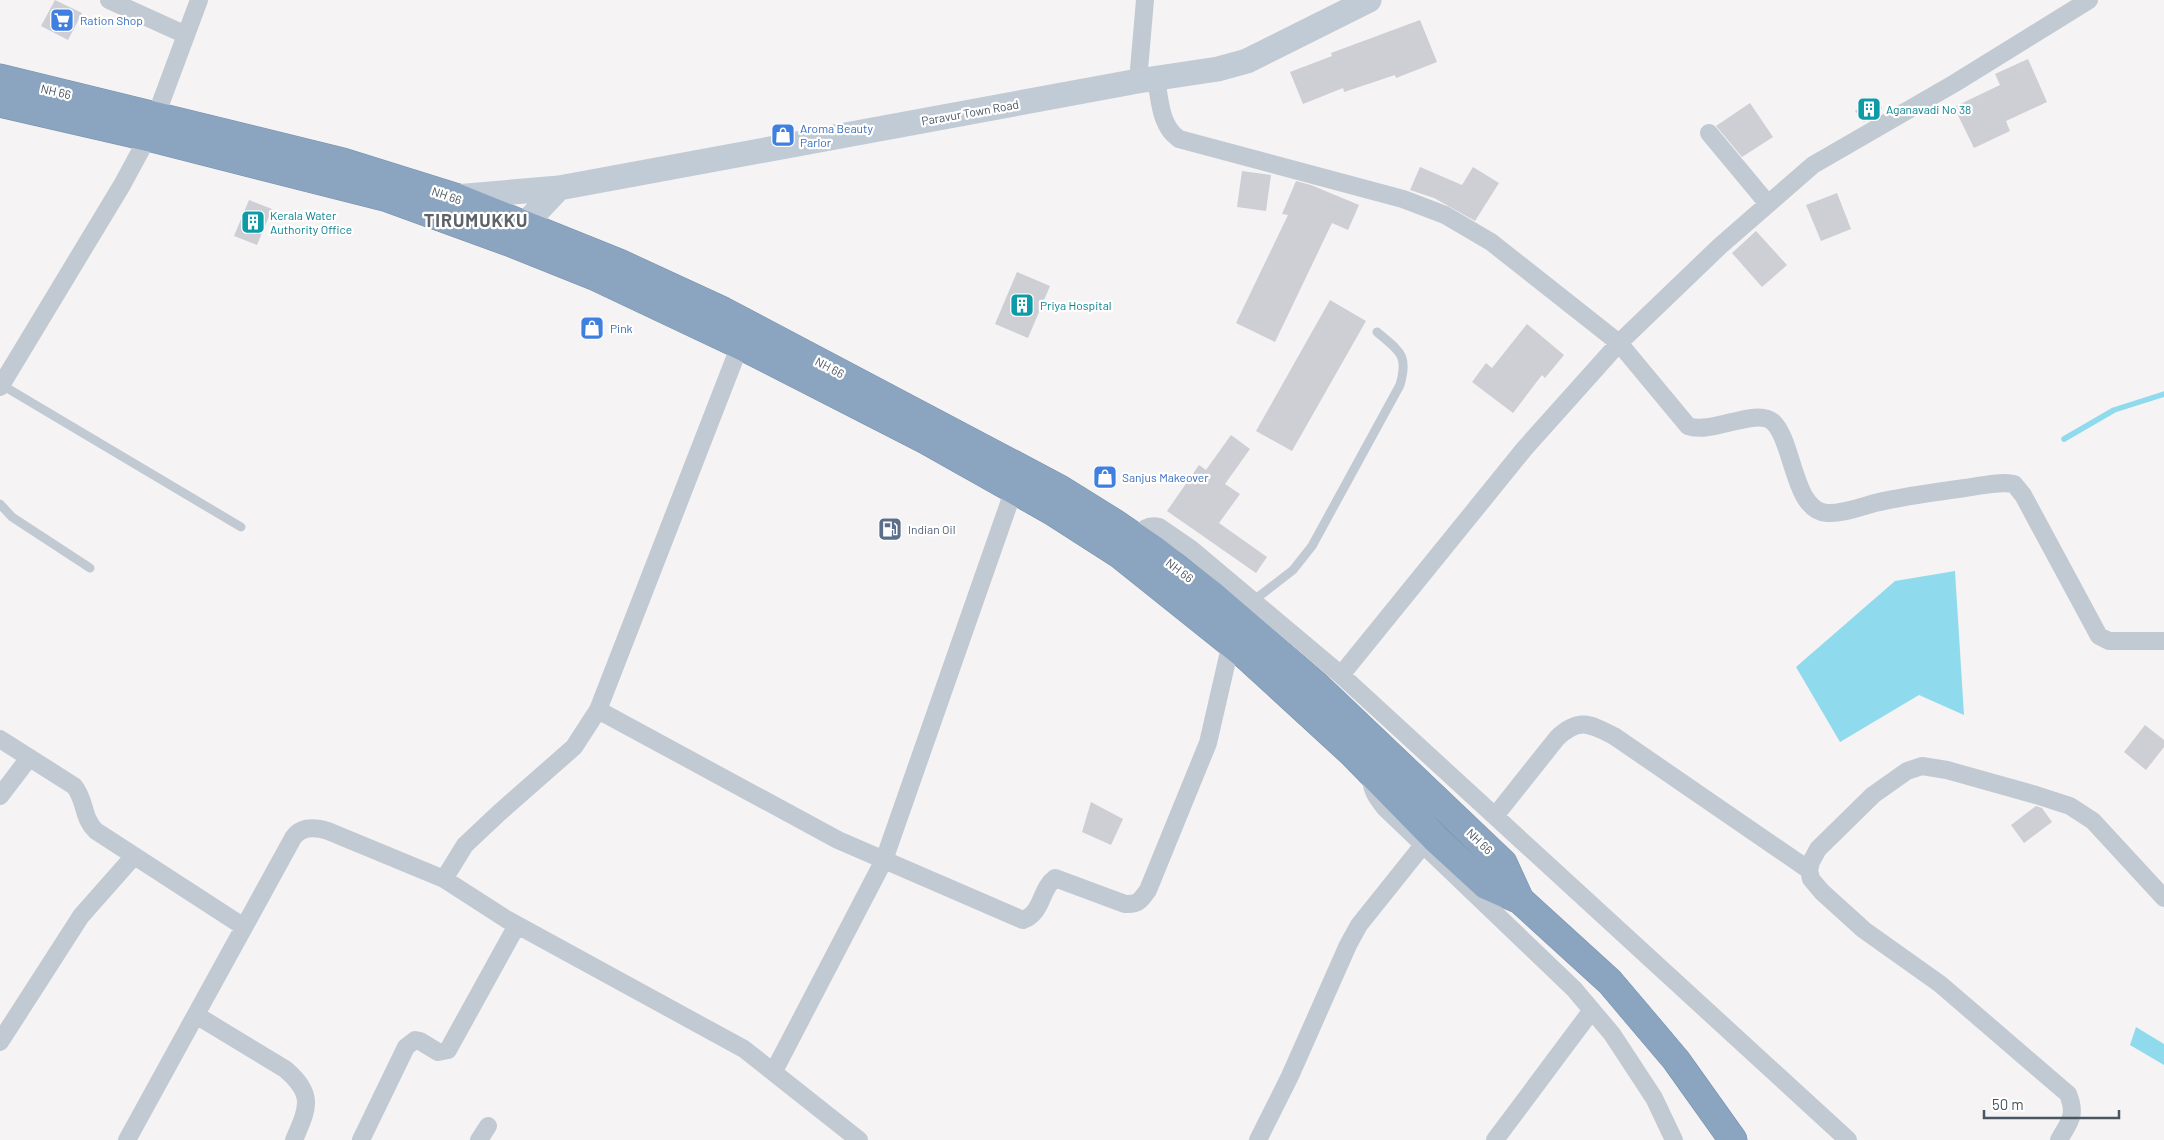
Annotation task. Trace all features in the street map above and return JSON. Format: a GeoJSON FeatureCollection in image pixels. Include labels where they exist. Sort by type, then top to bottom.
{"type":"FeatureCollection","features":[{"type":"Feature","properties":{"kind":"highway","name":"NH 66"},"geometry":{"type":"LineString","coordinates":[[0,78],[388,198],[594,276],[740,345],[926,440],[1052,510],[1119,554],[1230,643],[1370,772],[1437,840],[1486,885],[1520,900],[1610,982],[1676,1060],[1733,1140]]}},
{"type":"Feature","properties":{"kind":"highway","name":"NH 66"},"geometry":{"type":"LineString","coordinates":[[0,103],[152,126],[344,162],[455,197],[526,224],[619,263],[723,311],[1028,472],[1075,498],[1136,538],[1213,596],[1317,686],[1503,863],[1520,900]]}},
{"type":"Feature","properties":{"kind":"main road","name":"Paravur Town Road"},"geometry":{"type":"LineString","coordinates":[[455,197],[559,188],[1147,80],[1218,69],[1246,61],[1369,0]]}},
{"type":"Feature","properties":{"kind":"main road"},"geometry":{"type":"LineString","coordinates":[[526,224],[559,188]]}},
{"type":"Feature","properties":{"kind":"street"},"geometry":{"type":"LineString","coordinates":[[109,0],[186,35]]}},
{"type":"Feature","properties":{"kind":"street"},"geometry":{"type":"LineString","coordinates":[[1,386],[122,185],[152,126],[200,0]]}},
{"type":"Feature","properties":{"kind":"street"},"geometry":{"type":"LineString","coordinates":[[1145,0],[1147,80],[1164,122],[1168,129],[1179,139],[1403,199],[1445,215],[1491,242],[1619,343],[1688,426],[1706,428],[1760,418],[1772,421],[1779,432],[1806,500],[1816,511],[1833,513],[1903,497],[1996,484],[2014,484],[2023,495],[2099,636],[2108,641],[2164,642]]}},
{"type":"Feature","properties":{"kind":"street"},"geometry":{"type":"LineString","coordinates":[[1341,675],[1525,448],[1619,343],[1720,246],[1813,165],[1955,82],[2089,0]]}},
{"type":"Feature","properties":{"kind":"street"},"geometry":{"type":"LineString","coordinates":[[1709,134],[1768,204]]}},
{"type":"Feature","properties":{"kind":"street"},"geometry":{"type":"LineString","coordinates":[[444,879],[465,845],[574,747],[598,710],[740,345]]}},
{"type":"Feature","properties":{"kind":"street"},"geometry":{"type":"LineString","coordinates":[[774,1071],[884,860],[1014,489]]}},
{"type":"Feature","properties":{"kind":"street"},"geometry":{"type":"LineString","coordinates":[[1136,538],[1145,528],[1159,527],[1191,549],[1341,675],[1848,1140]]}},
{"type":"Feature","properties":{"kind":"street"},"geometry":{"type":"LineString","coordinates":[[598,710],[838,840],[1023,920],[1035,913],[1048,886],[1055,878],[1125,904],[1135,905],[1148,890],[1208,743],[1230,643]]}},
{"type":"Feature","properties":{"kind":"street"},"geometry":{"type":"LineString","coordinates":[[1494,816],[1568,727],[1579,725],[1594,726],[1614,736],[1809,870]]}},
{"type":"Feature","properties":{"kind":"street"},"geometry":{"type":"LineString","coordinates":[[0,739],[74,786],[80,793],[86,819],[90,825],[134,856],[244,927]]}},
{"type":"Feature","properties":{"kind":"street"},"geometry":{"type":"LineString","coordinates":[[0,796],[29,758]]}},
{"type":"Feature","properties":{"kind":"street"},"geometry":{"type":"LineString","coordinates":[[2058,1140],[2071,1118],[2073,1106],[2068,1094],[1940,984],[1864,930],[1822,892],[1811,878],[1809,870],[1811,862],[1818,849],[1873,794],[1908,771],[1922,766],[1947,770],[2070,806],[2093,821],[2164,898]]}},
{"type":"Feature","properties":{"kind":"street"},"geometry":{"type":"LineString","coordinates":[[1370,772],[1374,795],[1422,845],[1574,988],[1612,1034],[1654,1098],[1674,1140]]}},
{"type":"Feature","properties":{"kind":"street"},"geometry":{"type":"LineString","coordinates":[[127,1140],[293,838],[301,830],[314,828],[328,831],[444,879],[517,925],[744,1049],[859,1140]]}},
{"type":"Feature","properties":{"kind":"street"},"geometry":{"type":"LineString","coordinates":[[1258,1140],[1290,1076],[1359,924],[1422,845]]}},
{"type":"Feature","properties":{"kind":"street"},"geometry":{"type":"LineString","coordinates":[[0,1042],[81,916],[134,856]]}},
{"type":"Feature","properties":{"kind":"street"},"geometry":{"type":"LineString","coordinates":[[360,1140],[406,1047],[415,1040],[438,1052],[448,1050],[517,925]]}},
{"type":"Feature","properties":{"kind":"street"},"geometry":{"type":"LineString","coordinates":[[1495,1140],[1592,1010]]}},
{"type":"Feature","properties":{"kind":"street"},"geometry":{"type":"LineString","coordinates":[[196,1015],[285,1069],[296,1078],[304,1090],[307,1101],[305,1114],[294,1140]]}},
{"type":"Feature","properties":{"kind":"lane"},"geometry":{"type":"LineString","coordinates":[[1253,601],[1293,570],[1312,546],[1400,385],[1404,363],[1403,356],[1377,332]]}},
{"type":"Feature","properties":{"kind":"lane"},"geometry":{"type":"LineString","coordinates":[[1,386],[240,527]]}},
{"type":"Feature","properties":{"kind":"lane"},"geometry":{"type":"LineString","coordinates":[[0,504],[12,517],[90,568]]}},
{"type":"Feature","properties":{"kind":"water"},"geometry":{"type":"Polygon","coordinates":[[[1955,571],[1964,715],[1919,695],[1840,742],[1796,667],[1895,581],[1955,571]]]}},
{"type":"Feature","properties":{"kind":"water"},"geometry":{"type":"Polygon","coordinates":[[[2136,1027],[2164,1044],[2164,1065],[2130,1045],[2136,1027]]]}},
{"type":"Feature","properties":{"kind":"building","name":"Ration Shop"},"geometry":{"type":"Polygon","coordinates":[[[55,0],[82,13],[68,40],[41,26],[55,0]]]}},
{"type":"Feature","properties":{"kind":"building"},"geometry":{"type":"Polygon","coordinates":[[[1420,20],[1437,62],[1396,78],[1395,75],[1344,92],[1343,88],[1303,104],[1290,72],[1332,56],[1331,53],[1420,20]]]}},
{"type":"Feature","properties":{"kind":"building"},"geometry":{"type":"Polygon","coordinates":[[[2028,59],[2047,102],[2006,121],[2010,131],[1974,148],[1954,107],[2000,85],[1995,74],[2028,59]]]}},
{"type":"Feature","properties":{"kind":"building","name":"Aganavadi No 38"},"geometry":{"type":"Polygon","coordinates":[[[1874,97],[1882,108],[1864,122],[1855,111],[1874,97]]]}},
{"type":"Feature","properties":{"kind":"building"},"geometry":{"type":"Polygon","coordinates":[[[1750,103],[1773,137],[1742,157],[1716,126],[1750,103]]]}},
{"type":"Feature","properties":{"kind":"building"},"geometry":{"type":"Polygon","coordinates":[[[1420,167],[1462,185],[1473,167],[1499,183],[1475,221],[1434,198],[1410,190],[1420,167]]]}},
{"type":"Feature","properties":{"kind":"building"},"geometry":{"type":"Polygon","coordinates":[[[1242,171],[1271,175],[1266,211],[1237,207],[1242,171]]]}},
{"type":"Feature","properties":{"kind":"building"},"geometry":{"type":"Polygon","coordinates":[[[1296,181],[1311,185],[1359,205],[1348,230],[1332,223],[1275,342],[1236,323],[1288,215],[1282,214],[1296,181]]]}},
{"type":"Feature","properties":{"kind":"building"},"geometry":{"type":"Polygon","coordinates":[[[1837,193],[1851,229],[1821,241],[1806,205],[1837,193]]]}},
{"type":"Feature","properties":{"kind":"building","name":"Kerala Water Authority Office"},"geometry":{"type":"Polygon","coordinates":[[[249,200],[272,209],[257,245],[234,236],[249,200]]]}},
{"type":"Feature","properties":{"kind":"building"},"geometry":{"type":"Polygon","coordinates":[[[1756,231],[1787,265],[1762,287],[1732,253],[1756,231]]]}},
{"type":"Feature","properties":{"kind":"building","name":"Priya Hospital"},"geometry":{"type":"Polygon","coordinates":[[[1017,272],[1050,286],[1028,338],[995,324],[1017,272]]]}},
{"type":"Feature","properties":{"kind":"building"},"geometry":{"type":"Polygon","coordinates":[[[1330,300],[1366,321],[1292,451],[1256,431],[1330,300]]]}},
{"type":"Feature","properties":{"kind":"building"},"geometry":{"type":"Polygon","coordinates":[[[1527,324],[1564,355],[1545,378],[1542,375],[1513,413],[1472,382],[1486,363],[1492,368],[1527,324]]]}},
{"type":"Feature","properties":{"kind":"building"},"geometry":{"type":"Polygon","coordinates":[[[1231,435],[1250,449],[1225,484],[1240,494],[1219,523],[1267,557],[1256,573],[1167,511],[1199,465],[1206,470],[1231,435]]]}},
{"type":"Feature","properties":{"kind":"building"},"geometry":{"type":"Polygon","coordinates":[[[2145,725],[2164,740],[2164,747],[2146,770],[2124,752],[2145,725]]]}},
{"type":"Feature","properties":{"kind":"building"},"geometry":{"type":"Polygon","coordinates":[[[1091,802],[1123,819],[1111,845],[1082,832],[1091,802]]]}},
{"type":"Feature","properties":{"kind":"building"},"geometry":{"type":"Polygon","coordinates":[[[2036,806],[2042,808],[2052,822],[2024,843],[2011,825],[2036,806]]]}},
{"type":"Feature","properties":{"kind":"waterway"},"geometry":{"type":"LineString","coordinates":[[2064,439],[2114,410],[2164,394]]}},
{"type":"Feature","properties":{"kind":"place","name":"Ration Shop"},"geometry":{"type":"Point","coordinates":[62,20]}},
{"type":"Feature","properties":{"kind":"place","name":"Aganavadi No 38"},"geometry":{"type":"Point","coordinates":[1869,109]}},
{"type":"Feature","properties":{"kind":"place","name":"Aroma Beauty Parlor"},"geometry":{"type":"Point","coordinates":[783,135]}},
{"type":"Feature","properties":{"kind":"place","name":"Kerala Water Authority Office"},"geometry":{"type":"Point","coordinates":[253,222]}},
{"type":"Feature","properties":{"kind":"place","name":"Priya Hospital"},"geometry":{"type":"Point","coordinates":[1022,305]}},
{"type":"Feature","properties":{"kind":"place","name":"Pink"},"geometry":{"type":"Point","coordinates":[592,328]}},
{"type":"Feature","properties":{"kind":"place","name":"Sanjus Makeover"},"geometry":{"type":"Point","coordinates":[1105,477]}},
{"type":"Feature","properties":{"kind":"place","name":"Indian Oil"},"geometry":{"type":"Point","coordinates":[890,529]}},
{"type":"Feature","properties":{"kind":"district","name":"TIRUMUKKU"},"geometry":{"type":"Point","coordinates":[476,220]}}]}
